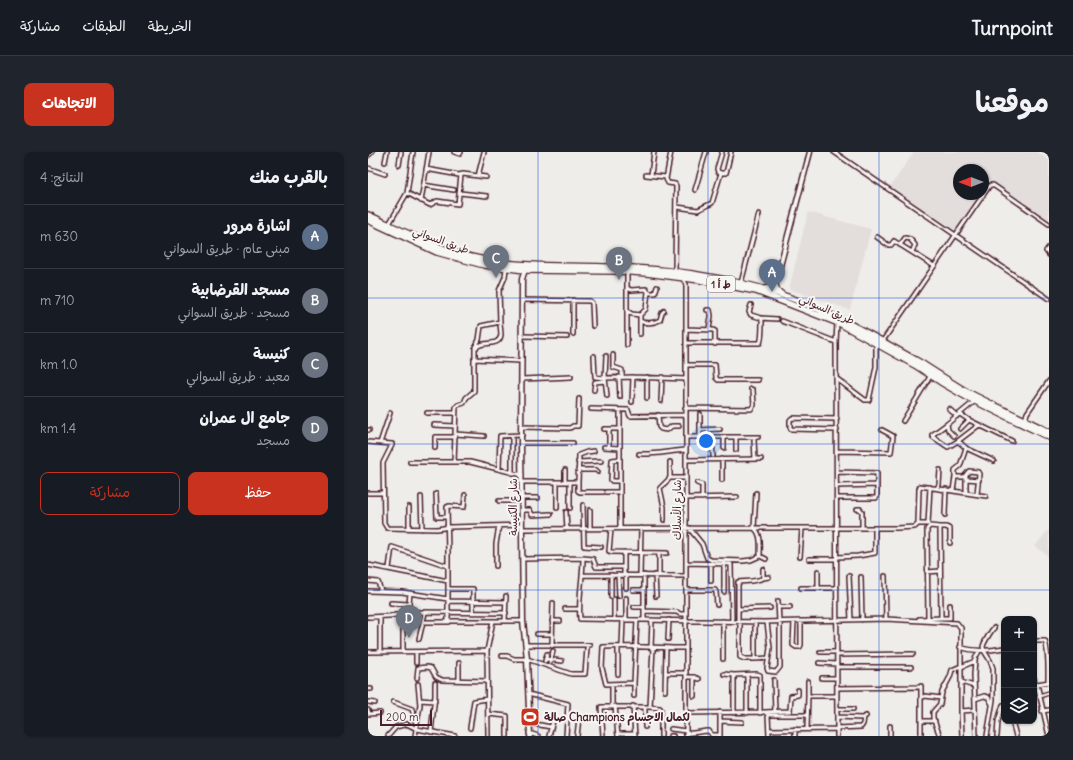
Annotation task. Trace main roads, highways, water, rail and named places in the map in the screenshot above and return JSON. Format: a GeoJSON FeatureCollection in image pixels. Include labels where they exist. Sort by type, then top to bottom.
{"type":"FeatureCollection","features":[{"type":"Feature","properties":{"kind":"highway","name":"طريق السواني"},"geometry":{"type":"LineString","coordinates":[[368,215],[436,246],[469,257],[489,261],[523,265],[633,268],[675,272],[704,276],[763,289],[785,297],[850,327],[967,391],[1049,432]]}},
{"type":"Feature","properties":{"kind":"highway","name":"طريق السواني"},"geometry":{"type":"LineString","coordinates":[[368,220],[450,257],[484,265],[525,270],[627,272],[682,278],[688,281],[756,291],[850,327]]}},
{"type":"Feature","properties":{"kind":"highway"},"geometry":{"type":"LineString","coordinates":[[763,289],[775,285],[777,292],[785,297]]}},
{"type":"Feature","properties":{"kind":"highway","name":"طريق السواني"},"geometry":{"type":"LineString","coordinates":[[879,343],[941,382],[975,401],[1049,437]]}},
{"type":"Feature","properties":{"kind":"main road"},"geometry":{"type":"LineString","coordinates":[[775,285],[810,152]]}},
{"type":"Feature","properties":{"kind":"main road"},"geometry":{"type":"LineString","coordinates":[[515,269],[522,279]]}},
{"type":"Feature","properties":{"kind":"main road","name":"شارع الكنيسة"},"geometry":{"type":"LineString","coordinates":[[525,270],[522,279],[521,361],[523,621],[527,659],[530,734]]}},
{"type":"Feature","properties":{"kind":"place","name":"كنيسة"},"geometry":{"type":"Point","coordinates":[496,278]}},
{"type":"Feature","properties":{"kind":"place","name":"مسجد القرضابية"},"geometry":{"type":"Point","coordinates":[619,280]}},
{"type":"Feature","properties":{"kind":"place","name":"اشارة مرور"},"geometry":{"type":"Point","coordinates":[772,292]}},
{"type":"Feature","properties":{"kind":"place","name":"جامع ال عمران"},"geometry":{"type":"Point","coordinates":[409,638]}},
{"type":"Feature","properties":{"kind":"place","name":"صالة Champions لكمال الاجسام"},"geometry":{"type":"Point","coordinates":[530,717]}}]}
